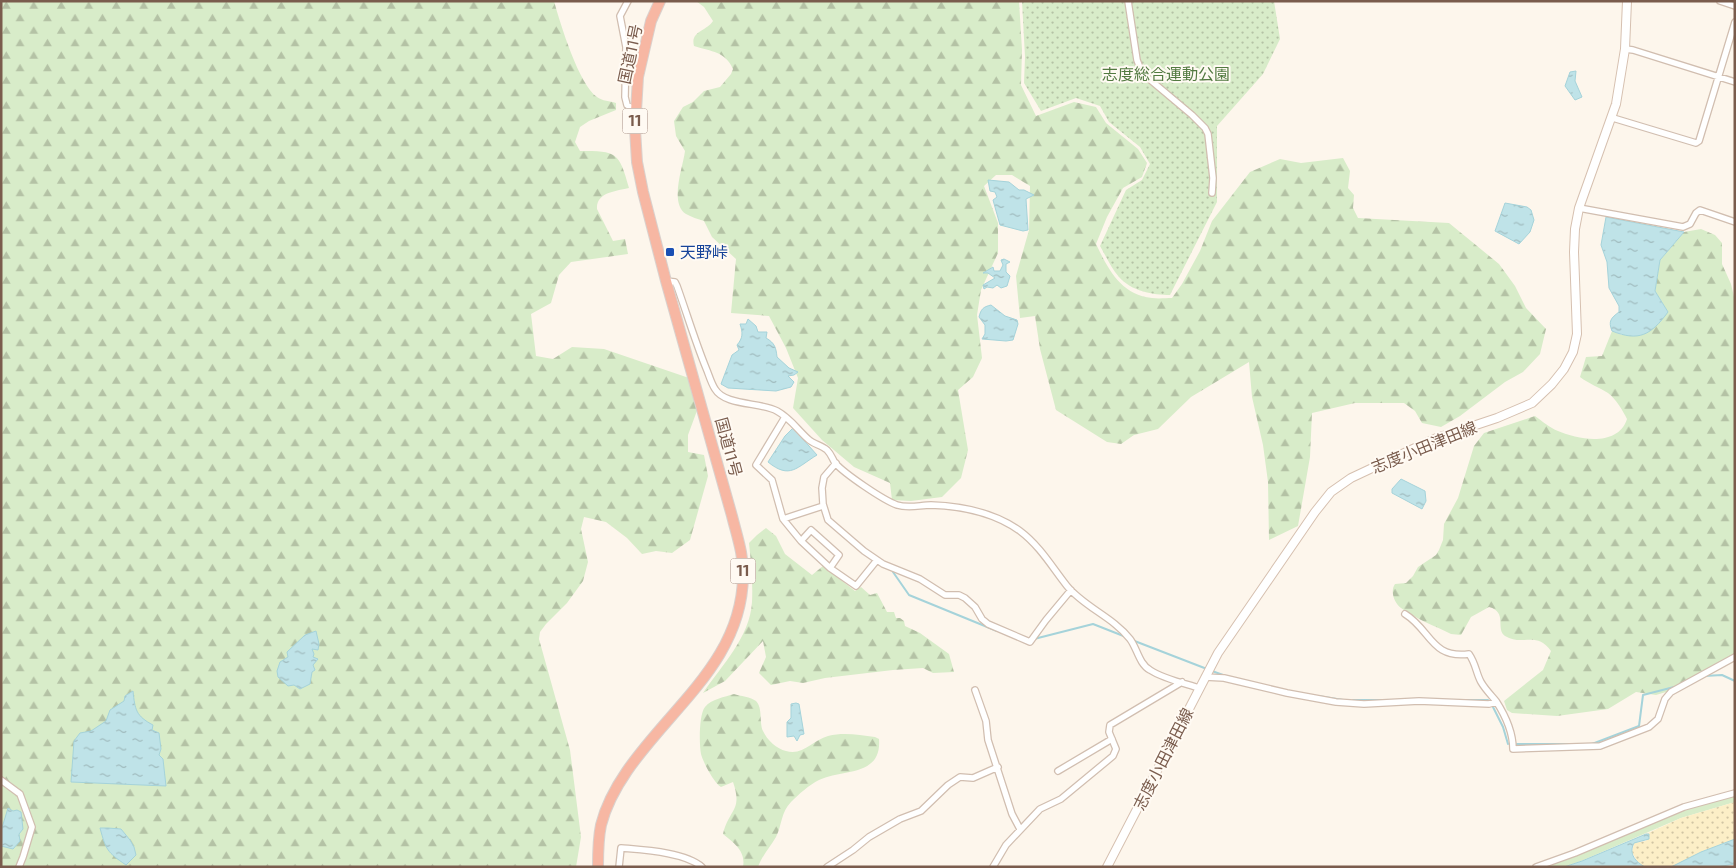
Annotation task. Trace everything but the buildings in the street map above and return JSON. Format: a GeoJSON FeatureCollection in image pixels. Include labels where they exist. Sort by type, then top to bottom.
{"type":"FeatureCollection","features":[{"type":"Feature","properties":{"kind":"highway","name":"国道11号"},"geometry":{"type":"LineString","coordinates":[[598,867],[601,825],[617,786],[637,756],[707,675],[721,655],[732,633],[742,597],[742,553],[666,280],[637,162],[635,110],[643,52],[651,21],[660,1]]}},
{"type":"Feature","properties":{"kind":"main road","name":"志度小田津田線"},"geometry":{"type":"LineString","coordinates":[[1107,867],[1199,688],[1232,630],[1331,492],[1351,478],[1434,439],[1497,418],[1532,403],[1552,384],[1564,369],[1573,352],[1577,334],[1575,229],[1579,208],[1612,118],[1622,78],[1626,1]]}},
{"type":"Feature","properties":{"kind":"street"},"geometry":{"type":"LineString","coordinates":[[628,1],[620,16],[626,47],[625,97],[627,105],[635,110]]}},
{"type":"Feature","properties":{"kind":"street"},"geometry":{"type":"LineString","coordinates":[[1128,1],[1137,60],[1142,73],[1192,115],[1205,128],[1208,134],[1213,178],[1212,193]]}},
{"type":"Feature","properties":{"kind":"street"},"geometry":{"type":"LineString","coordinates":[[1720,1],[1735,6]]}},
{"type":"Feature","properties":{"kind":"street"},"geometry":{"type":"LineString","coordinates":[[1612,118],[1696,143],[1700,141],[1735,22]]}},
{"type":"Feature","properties":{"kind":"street"},"geometry":{"type":"LineString","coordinates":[[1625,49],[1735,82]]}},
{"type":"Feature","properties":{"kind":"street"},"geometry":{"type":"LineString","coordinates":[[1579,208],[1683,227],[1690,224],[1696,213],[1700,210],[1735,222]]}},
{"type":"Feature","properties":{"kind":"street"},"geometry":{"type":"LineString","coordinates":[[666,280],[675,282],[677,286],[694,338],[715,390],[722,397],[777,411],[794,423],[812,442],[830,453],[836,463],[848,474],[899,506],[931,505],[962,508],[1004,521],[1031,540],[1076,596],[1130,639],[1147,669],[1158,675],[1199,688]]}},
{"type":"Feature","properties":{"kind":"street"},"geometry":{"type":"LineString","coordinates":[[785,416],[756,465],[772,480],[783,519],[801,541],[830,568],[856,586],[877,560]]}},
{"type":"Feature","properties":{"kind":"street"},"geometry":{"type":"LineString","coordinates":[[836,463],[824,477],[822,488],[823,506],[828,520],[877,560],[920,579],[945,594],[959,595],[965,598],[988,624],[1030,642],[1071,590]]}},
{"type":"Feature","properties":{"kind":"street"},"geometry":{"type":"LineString","coordinates":[[783,519],[823,506]]}},
{"type":"Feature","properties":{"kind":"street"},"geometry":{"type":"LineString","coordinates":[[801,541],[811,530],[839,555],[830,568]]}},
{"type":"Feature","properties":{"kind":"street"},"geometry":{"type":"LineString","coordinates":[[1404,614],[1423,629],[1433,644],[1444,652],[1459,655],[1469,654],[1475,663],[1480,682],[1505,717],[1513,738],[1513,749],[1600,746],[1649,726],[1658,719],[1665,699],[1671,692],[1735,657]]}},
{"type":"Feature","properties":{"kind":"street"},"geometry":{"type":"LineString","coordinates":[[1205,677],[1224,678],[1288,694],[1336,702],[1364,704],[1419,702],[1489,704],[1496,702]]}},
{"type":"Feature","properties":{"kind":"street"},"geometry":{"type":"LineString","coordinates":[[993,867],[1006,845],[1040,808],[1061,799],[1113,756],[1116,749],[1110,732],[1110,725],[1182,682]]}},
{"type":"Feature","properties":{"kind":"street"},"geometry":{"type":"LineString","coordinates":[[975,690],[986,721],[988,740],[1012,814],[1020,829]]}},
{"type":"Feature","properties":{"kind":"street"},"geometry":{"type":"LineString","coordinates":[[1058,771],[1112,739]]}},
{"type":"Feature","properties":{"kind":"street"},"geometry":{"type":"LineString","coordinates":[[827,867],[853,850],[869,836],[900,819],[921,811],[948,785],[960,777],[973,778],[998,767]]}},
{"type":"Feature","properties":{"kind":"street"},"geometry":{"type":"LineString","coordinates":[[1,780],[20,794],[32,827],[19,867]]}},
{"type":"Feature","properties":{"kind":"street"},"geometry":{"type":"LineString","coordinates":[[1536,867],[1575,853],[1684,807],[1735,793]]}},
{"type":"Feature","properties":{"kind":"street"},"geometry":{"type":"LineString","coordinates":[[619,867],[621,848],[670,853],[697,862],[702,867]]}},
{"type":"Feature","properties":{"kind":"green space"},"geometry":{"type":"Polygon","coordinates":[[[1,1],[554,1],[571,53],[590,90],[597,97],[616,103],[616,110],[589,121],[580,127],[575,142],[580,151],[609,153],[619,160],[629,188],[608,193],[600,199],[597,209],[613,241],[625,239],[628,254],[571,262],[559,275],[551,303],[531,314],[536,356],[553,359],[572,347],[604,349],[689,378],[698,408],[688,435],[688,452],[704,455],[708,476],[690,540],[672,553],[656,551],[642,554],[627,538],[606,522],[584,517],[581,529],[588,562],[583,581],[567,603],[540,632],[539,639],[570,750],[581,837],[576,867],[1,867],[1,1]]]}},
{"type":"Feature","properties":{"kind":"green space"},"geometry":{"type":"Polygon","coordinates":[[[696,1],[1019,1],[1022,50],[1021,85],[1036,116],[1074,102],[1096,107],[1106,123],[1138,149],[1147,163],[1142,177],[1123,188],[1107,217],[1096,244],[1105,263],[1117,279],[1132,292],[1152,298],[1172,298],[1200,251],[1212,221],[1250,172],[1280,159],[1301,163],[1343,158],[1350,171],[1348,188],[1354,195],[1353,208],[1358,218],[1449,223],[1499,264],[1515,286],[1526,308],[1546,329],[1540,354],[1523,372],[1505,382],[1460,416],[1441,427],[1422,423],[1415,411],[1404,403],[1355,403],[1312,413],[1310,457],[1298,526],[1269,540],[1268,482],[1263,445],[1252,397],[1249,362],[1191,397],[1158,429],[1134,435],[1121,444],[1107,442],[1056,410],[1040,349],[1035,316],[1020,318],[1016,276],[1029,230],[1030,186],[1012,175],[996,175],[984,186],[998,223],[998,253],[981,290],[977,315],[982,358],[973,377],[958,390],[968,450],[961,478],[942,497],[911,501],[892,500],[890,483],[854,467],[822,440],[793,408],[798,378],[786,348],[769,316],[731,313],[736,259],[712,237],[704,221],[686,214],[678,202],[678,184],[685,151],[676,136],[674,121],[683,107],[693,102],[704,91],[720,87],[733,69],[722,55],[694,46],[694,37],[713,21],[704,7],[696,1]]]}},
{"type":"Feature","properties":{"kind":"green space","name":"志度総合運動公園"},"geometry":{"type":"Polygon","coordinates":[[[1022,1],[1274,1],[1280,39],[1263,74],[1217,126],[1217,202],[1170,295],[1143,291],[1124,282],[1114,270],[1100,246],[1126,190],[1142,180],[1150,164],[1140,147],[1109,122],[1100,106],[1076,98],[1041,111],[1024,83],[1025,57],[1022,1]]]}},
{"type":"Feature","properties":{"kind":"green space"},"geometry":{"type":"Polygon","coordinates":[[[1701,229],[1715,235],[1722,243],[1722,264],[1731,284],[1735,301],[1735,655],[1666,692],[1656,695],[1636,692],[1608,709],[1557,716],[1512,713],[1507,710],[1504,701],[1543,670],[1551,651],[1540,641],[1518,640],[1505,636],[1502,633],[1498,613],[1495,609],[1489,607],[1471,617],[1461,635],[1451,634],[1401,608],[1396,603],[1394,597],[1393,590],[1395,584],[1406,583],[1418,567],[1436,555],[1439,550],[1443,540],[1444,524],[1458,498],[1474,446],[1484,433],[1535,416],[1555,430],[1587,439],[1607,437],[1615,434],[1622,428],[1627,419],[1614,398],[1580,377],[1586,357],[1602,356],[1612,331],[1622,335],[1668,312],[1655,291],[1660,260],[1684,232],[1701,229]]]}},
{"type":"Feature","properties":{"kind":"green space"},"geometry":{"type":"Polygon","coordinates":[[[766,528],[776,536],[785,554],[812,575],[823,566],[855,591],[861,587],[870,595],[877,593],[887,612],[894,612],[896,618],[904,621],[905,626],[920,633],[949,654],[954,672],[933,673],[923,668],[893,670],[825,678],[803,683],[790,681],[771,685],[759,673],[766,657],[763,641],[725,681],[703,693],[734,650],[746,627],[752,602],[749,543],[766,528]]]}},
{"type":"Feature","properties":{"kind":"green space"},"geometry":{"type":"Polygon","coordinates":[[[734,694],[756,701],[765,734],[776,746],[786,751],[803,750],[823,738],[834,735],[846,734],[879,739],[878,751],[874,760],[867,766],[859,770],[819,780],[791,802],[783,814],[776,837],[758,867],[743,867],[741,852],[723,834],[736,805],[736,792],[733,782],[721,787],[715,781],[704,762],[700,749],[701,722],[705,707],[714,700],[734,694]]]}},
{"type":"Feature","properties":{"kind":"green space"},"geometry":{"type":"Polygon","coordinates":[[[1735,795],[1735,802],[1681,818],[1581,861],[1564,867],[1543,867],[1589,851],[1685,808],[1735,795]]]}},
{"type":"Feature","properties":{"kind":"sand"},"geometry":{"type":"Polygon","coordinates":[[[1735,802],[1735,839],[1701,852],[1671,867],[1645,867],[1638,863],[1632,852],[1634,843],[1646,841],[1649,834],[1646,834],[1681,818],[1735,802]]]}},
{"type":"Feature","properties":{"kind":"water"},"geometry":{"type":"Polygon","coordinates":[[[1576,71],[1575,81],[1582,97],[1575,100],[1565,86],[1570,72],[1576,71]]]}},
{"type":"Feature","properties":{"kind":"water"},"geometry":{"type":"Polygon","coordinates":[[[988,180],[1009,182],[1019,190],[1024,190],[1034,195],[1026,199],[1028,230],[1023,231],[1000,225],[993,200],[997,197],[995,192],[990,191],[988,180]]]}},
{"type":"Feature","properties":{"kind":"water"},"geometry":{"type":"Polygon","coordinates":[[[1505,203],[1527,207],[1531,210],[1534,220],[1530,232],[1519,244],[1495,231],[1505,203]]]}},
{"type":"Feature","properties":{"kind":"water"},"geometry":{"type":"Polygon","coordinates":[[[1606,217],[1684,232],[1660,260],[1655,291],[1668,312],[1656,326],[1644,334],[1630,336],[1621,334],[1612,331],[1610,325],[1611,320],[1619,312],[1619,306],[1609,288],[1607,262],[1601,245],[1606,217]]]}},
{"type":"Feature","properties":{"kind":"water"},"geometry":{"type":"Polygon","coordinates":[[[1004,259],[1010,262],[1006,264],[1006,272],[1010,276],[1007,286],[1001,288],[997,285],[993,288],[987,287],[984,289],[983,285],[995,278],[988,273],[983,273],[993,267],[994,271],[1000,271],[1003,265],[1001,260],[1004,259]]]}},
{"type":"Feature","properties":{"kind":"water"},"geometry":{"type":"Polygon","coordinates":[[[991,305],[1005,316],[1017,320],[1018,324],[1013,340],[982,339],[985,334],[985,325],[979,317],[983,309],[991,305]]]}},
{"type":"Feature","properties":{"kind":"water"},"geometry":{"type":"Polygon","coordinates":[[[748,319],[756,326],[758,332],[767,332],[766,338],[774,346],[777,357],[789,368],[798,372],[788,376],[794,382],[791,387],[776,391],[728,388],[721,384],[732,355],[739,350],[737,345],[742,335],[740,324],[746,324],[748,319]]]}},
{"type":"Feature","properties":{"kind":"water"},"geometry":{"type":"Polygon","coordinates":[[[793,428],[817,455],[793,470],[782,470],[768,462],[785,436],[793,428]]]}},
{"type":"Feature","properties":{"kind":"water"},"geometry":{"type":"Polygon","coordinates":[[[1401,479],[1425,491],[1426,501],[1422,509],[1392,493],[1392,489],[1401,479]]]}},
{"type":"Feature","properties":{"kind":"water"},"geometry":{"type":"Polygon","coordinates":[[[316,631],[319,644],[318,650],[312,649],[313,657],[318,659],[313,665],[315,670],[312,672],[310,684],[300,689],[294,685],[288,686],[278,677],[277,671],[280,662],[288,657],[287,652],[305,635],[316,631]]]}},
{"type":"Feature","properties":{"kind":"water"},"geometry":{"type":"Polygon","coordinates":[[[133,691],[137,712],[143,719],[153,725],[152,730],[159,733],[161,749],[159,755],[163,759],[166,786],[71,782],[74,741],[80,733],[91,731],[106,721],[110,710],[124,701],[125,696],[133,691]]]}},
{"type":"Feature","properties":{"kind":"water"},"geometry":{"type":"Polygon","coordinates":[[[791,704],[799,704],[804,734],[800,735],[797,741],[794,736],[787,737],[787,722],[791,718],[791,704]]]}},
{"type":"Feature","properties":{"kind":"water"},"geometry":{"type":"Polygon","coordinates":[[[8,808],[21,812],[23,829],[19,834],[20,841],[13,849],[1,846],[1,831],[8,808]]]}},
{"type":"Feature","properties":{"kind":"water"},"geometry":{"type":"Polygon","coordinates":[[[100,828],[121,829],[134,847],[136,855],[126,865],[115,857],[106,846],[100,828]]]}},
{"type":"Feature","properties":{"kind":"water"},"geometry":{"type":"Polygon","coordinates":[[[1649,834],[1649,839],[1634,843],[1632,847],[1632,854],[1645,867],[1564,867],[1582,861],[1649,834]]]}},
{"type":"Feature","properties":{"kind":"water"},"geometry":{"type":"Polygon","coordinates":[[[1735,839],[1735,864],[1716,867],[1671,867],[1701,852],[1735,839]]]}},
{"type":"Feature","properties":{"kind":"waterway"},"geometry":{"type":"LineString","coordinates":[[893,572],[909,595],[997,631]]}},
{"type":"Feature","properties":{"kind":"waterway"},"geometry":{"type":"LineString","coordinates":[[1034,639],[1093,624],[1126,637]]}},
{"type":"Feature","properties":{"kind":"waterway"},"geometry":{"type":"LineString","coordinates":[[1132,640],[1207,669]]}},
{"type":"Feature","properties":{"kind":"waterway"},"geometry":{"type":"LineString","coordinates":[[1212,671],[1223,675]]}},
{"type":"Feature","properties":{"kind":"waterway"},"geometry":{"type":"LineString","coordinates":[[1704,676],[1722,675],[1735,681]]}},
{"type":"Feature","properties":{"kind":"waterway"},"geometry":{"type":"LineString","coordinates":[[1592,744],[1639,726],[1643,695],[1674,687]]}},
{"type":"Feature","properties":{"kind":"waterway"},"geometry":{"type":"LineString","coordinates":[[1318,696],[1343,700]]}},
{"type":"Feature","properties":{"kind":"waterway"},"geometry":{"type":"LineString","coordinates":[[1353,700],[1386,700]]}},
{"type":"Feature","properties":{"kind":"waterway"},"geometry":{"type":"LineString","coordinates":[[1456,700],[1488,700]]}},
{"type":"Feature","properties":{"kind":"waterway"},"geometry":{"type":"LineString","coordinates":[[1493,707],[1503,727],[1508,744]]}},
{"type":"Feature","properties":{"kind":"waterway"},"geometry":{"type":"LineString","coordinates":[[1517,744],[1572,744]]}},
{"type":"Feature","properties":{"kind":"place","name":"天野峠"},"geometry":{"type":"Point","coordinates":[670,252]}}]}
